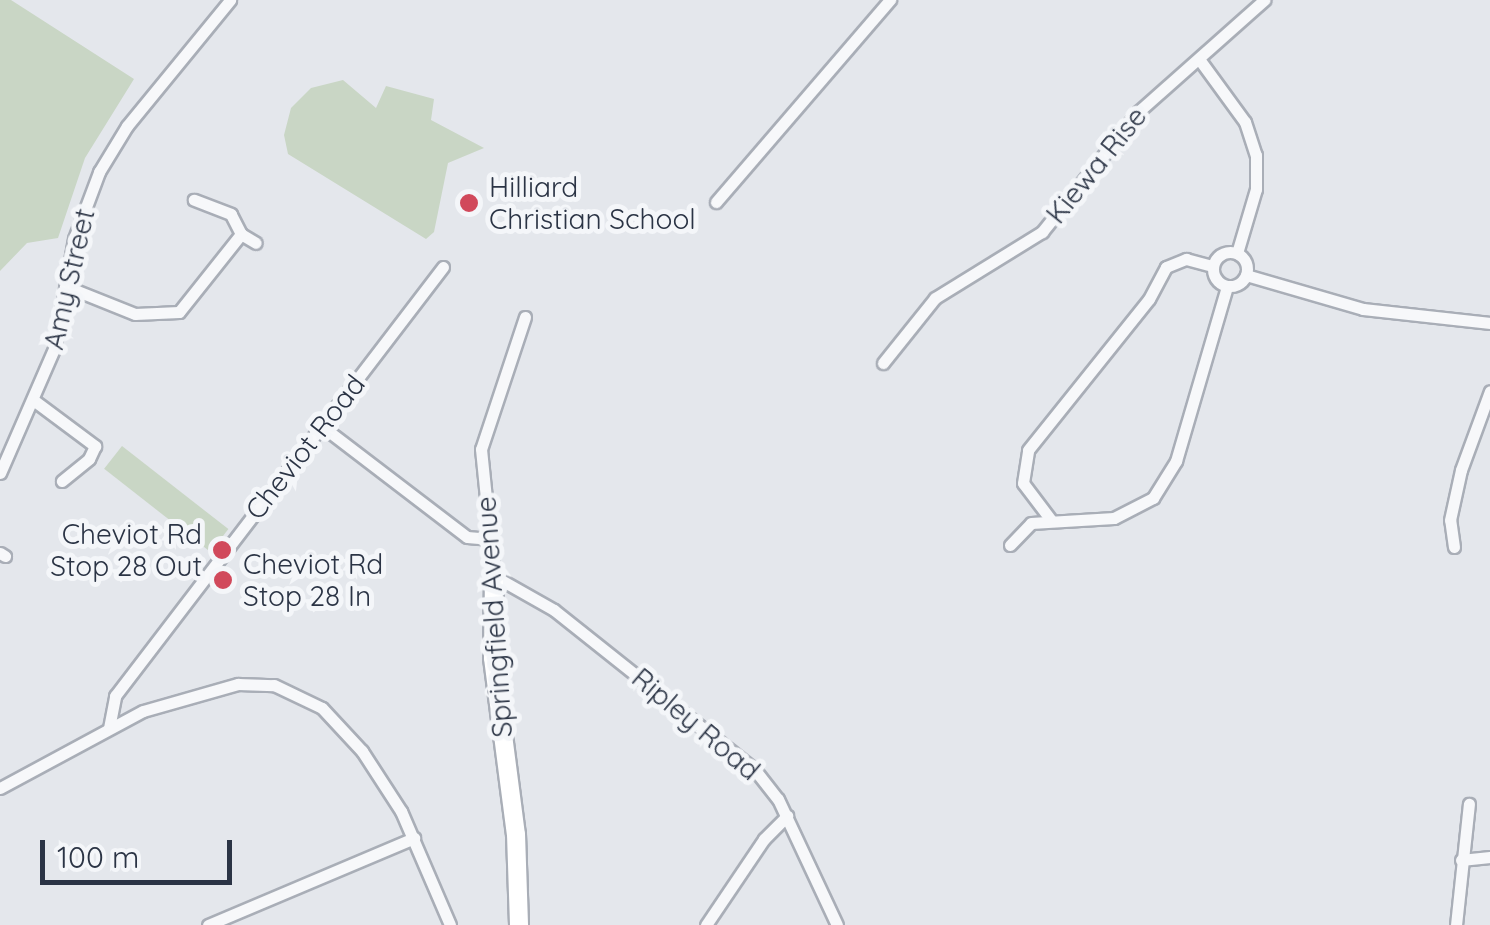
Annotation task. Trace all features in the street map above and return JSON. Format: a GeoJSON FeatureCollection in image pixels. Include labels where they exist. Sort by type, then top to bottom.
{"type":"FeatureCollection","features":[{"type":"Feature","properties":{"kind":"street","name":"Amy Street"},"geometry":{"type":"LineString","coordinates":[[0,474],[36,402],[54,349],[88,195],[112,148],[230,0]]}},
{"type":"Feature","properties":{"kind":"street"},"geometry":{"type":"LineString","coordinates":[[716,202],[890,0]]}},
{"type":"Feature","properties":{"kind":"street","name":"Kiewa Rise"},"geometry":{"type":"LineString","coordinates":[[883,363],[935,298],[1042,232],[1138,112],[1264,0]]}},
{"type":"Feature","properties":{"kind":"street"},"geometry":{"type":"LineString","coordinates":[[1200,59],[1245,122],[1256,155],[1256,188],[1237,253],[1246,275]]}},
{"type":"Feature","properties":{"kind":"street"},"geometry":{"type":"LineString","coordinates":[[194,200],[231,214],[241,234],[256,243]]}},
{"type":"Feature","properties":{"kind":"street"},"geometry":{"type":"LineString","coordinates":[[65,286],[135,314],[170,315],[194,300],[241,234]]}},
{"type":"Feature","properties":{"kind":"street"},"geometry":{"type":"LineString","coordinates":[[1213,266],[1224,253],[1237,253]]}},
{"type":"Feature","properties":{"kind":"street"},"geometry":{"type":"LineString","coordinates":[[1051,520],[1023,483],[1028,450],[1149,299],[1166,267],[1186,259],[1213,266],[1226,287]]}},
{"type":"Feature","properties":{"kind":"street","name":"Cheviot Road"},"geometry":{"type":"LineString","coordinates":[[109,728],[116,696],[443,267]]}},
{"type":"Feature","properties":{"kind":"street"},"geometry":{"type":"LineString","coordinates":[[1010,545],[1031,524],[1114,518],[1136,509],[1167,480],[1226,287],[1246,275],[1364,308],[1490,323]]}},
{"type":"Feature","properties":{"kind":"street","name":"Springfield Avenue"},"geometry":{"type":"LineString","coordinates":[[519,925],[516,834],[492,658],[494,576],[483,434],[525,317]]}},
{"type":"Feature","properties":{"kind":"street"},"geometry":{"type":"LineString","coordinates":[[1454,547],[1450,520],[1460,470],[1490,391]]}},
{"type":"Feature","properties":{"kind":"street"},"geometry":{"type":"LineString","coordinates":[[36,402],[95,446],[89,459],[62,481]]}},
{"type":"Feature","properties":{"kind":"street"},"geometry":{"type":"LineString","coordinates":[[323,427],[467,538],[491,538]]}},
{"type":"Feature","properties":{"kind":"street","name":"Ripley Road"},"geometry":{"type":"LineString","coordinates":[[494,576],[535,595],[728,748],[769,786],[838,925]]}},
{"type":"Feature","properties":{"kind":"street"},"geometry":{"type":"LineString","coordinates":[[0,788],[144,711],[238,684],[293,692],[322,708],[362,752],[414,838],[450,925]]}},
{"type":"Feature","properties":{"kind":"street"},"geometry":{"type":"LineString","coordinates":[[1456,925],[1468,804]]}},
{"type":"Feature","properties":{"kind":"street"},"geometry":{"type":"LineString","coordinates":[[706,925],[764,839],[787,816]]}},
{"type":"Feature","properties":{"kind":"street"},"geometry":{"type":"LineString","coordinates":[[208,925],[414,838]]}},
{"type":"Feature","properties":{"kind":"street"},"geometry":{"type":"LineString","coordinates":[[1462,860],[1490,857]]}},
{"type":"Feature","properties":{"kind":"green space"},"geometry":{"type":"Polygon","coordinates":[[[0,0],[11,0],[134,79],[85,158],[58,238],[27,243],[0,271],[0,0]]]}},
{"type":"Feature","properties":{"kind":"green space"},"geometry":{"type":"Polygon","coordinates":[[[343,80],[376,108],[386,86],[434,99],[431,120],[484,148],[448,163],[434,232],[426,239],[288,154],[284,135],[291,108],[311,88],[343,80]]]}},
{"type":"Feature","properties":{"kind":"green space"},"geometry":{"type":"Polygon","coordinates":[[[122,446],[228,529],[211,552],[104,469],[122,446]]]}},
{"type":"Feature","properties":{"kind":"place","name":"Hilliard Christian School"},"geometry":{"type":"Point","coordinates":[469,203]}},
{"type":"Feature","properties":{"kind":"place","name":"Cheviot Rd Stop 28 Out"},"geometry":{"type":"Point","coordinates":[222,550]}},
{"type":"Feature","properties":{"kind":"place","name":"Cheviot Rd Stop 28 In"},"geometry":{"type":"Point","coordinates":[223,580]}}]}
